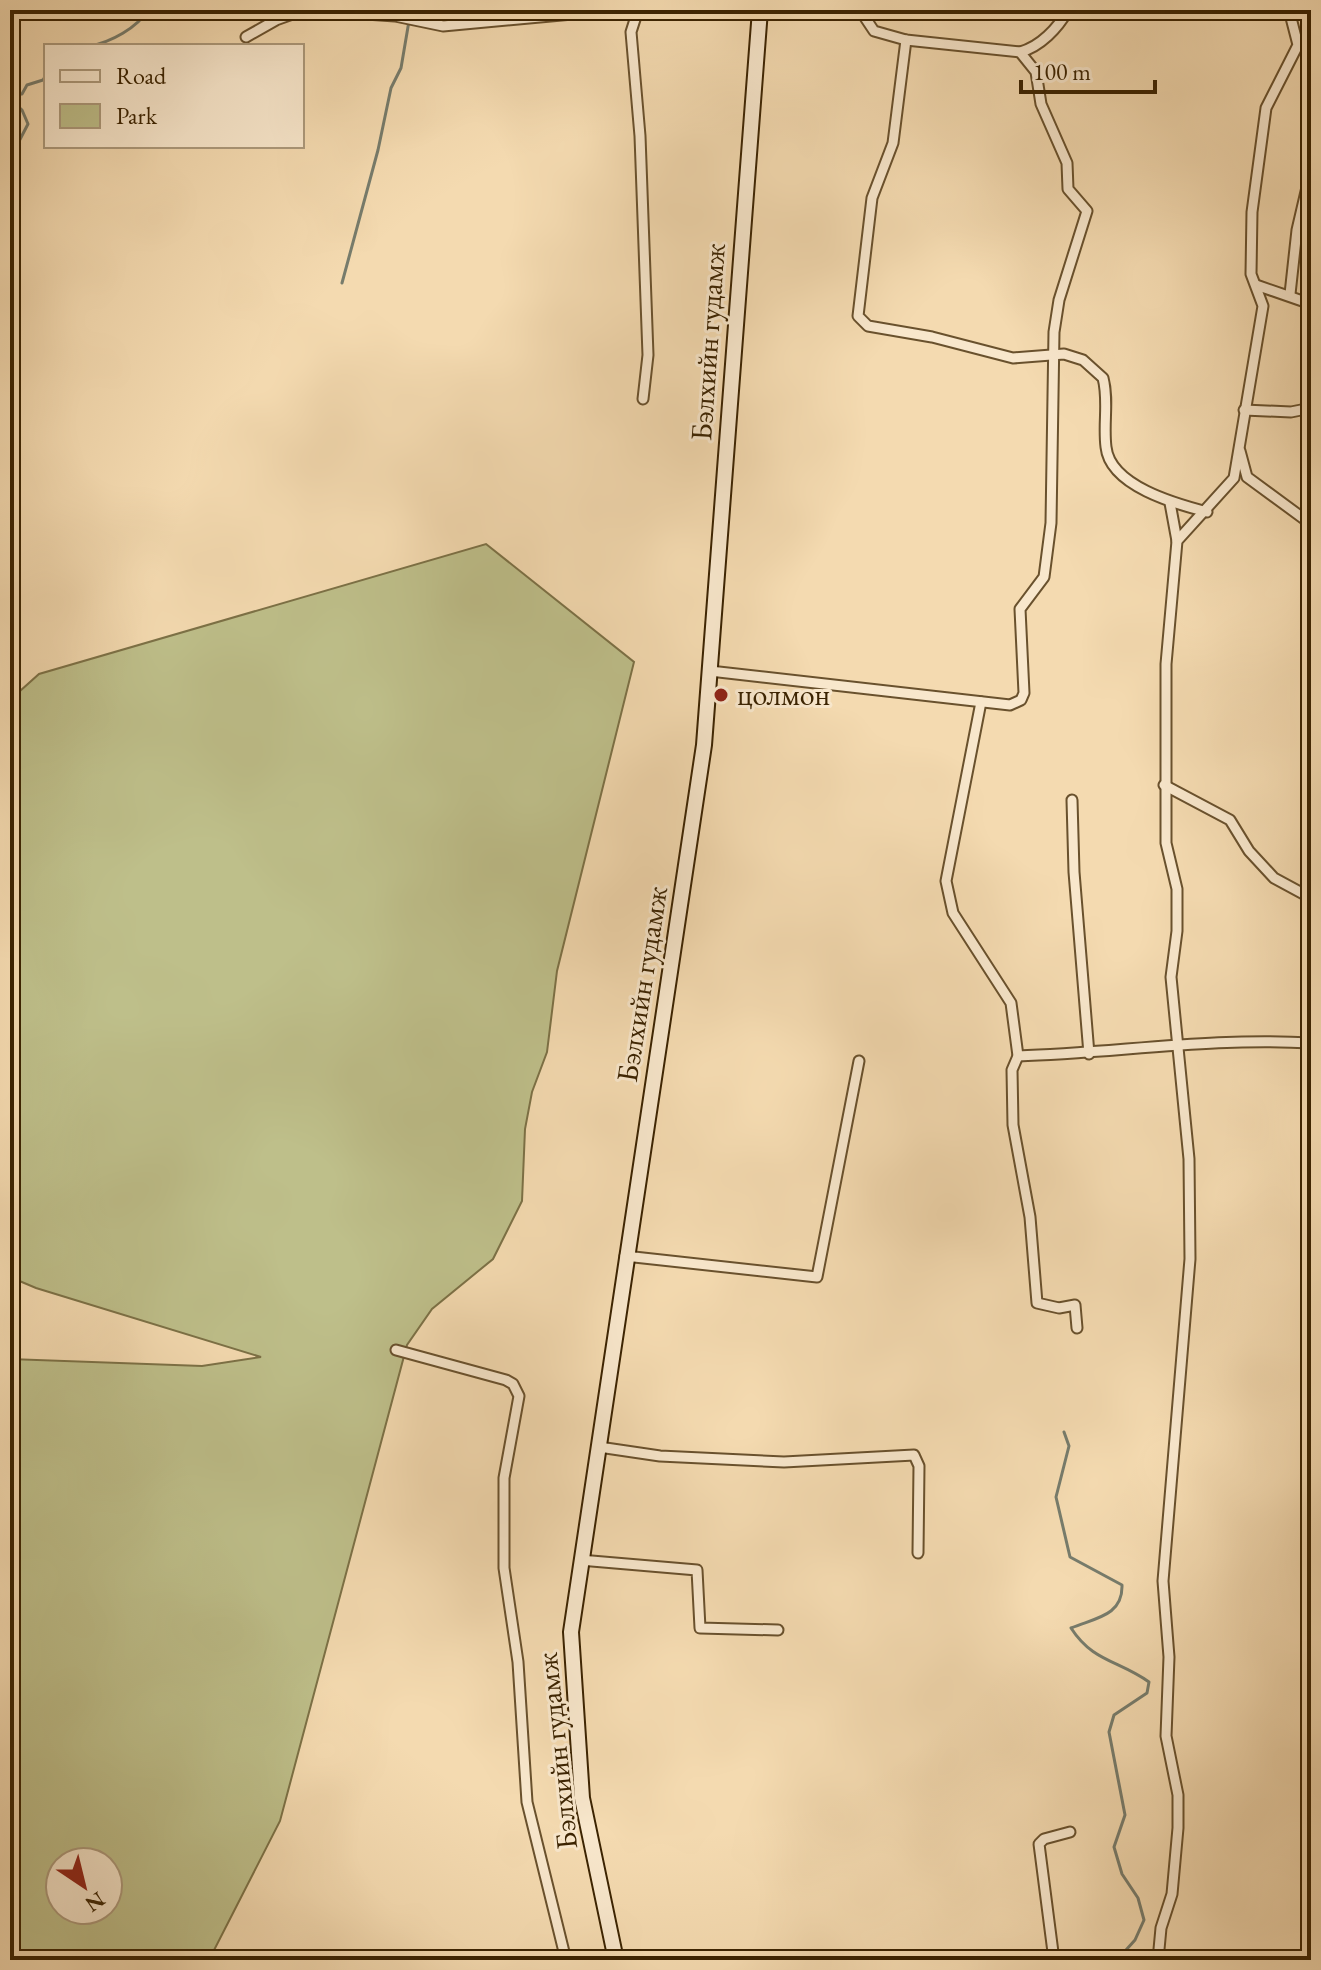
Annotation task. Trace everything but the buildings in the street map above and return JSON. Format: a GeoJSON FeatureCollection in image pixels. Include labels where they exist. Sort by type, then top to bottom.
{"type":"FeatureCollection","features":[{"type":"Feature","properties":{"kind":"main road","name":"Бэлхийн гудамж"},"geometry":{"type":"LineString","coordinates":[[616,1960],[582,1798],[574,1722],[571,1632],[704,745],[760,10]]}},
{"type":"Feature","properties":{"kind":"street"},"geometry":{"type":"LineString","coordinates":[[246,37],[276,20],[306,10],[395,16],[443,26],[616,10]]}},
{"type":"Feature","properties":{"kind":"street"},"geometry":{"type":"LineString","coordinates":[[638,10],[631,32],[640,136],[648,355],[643,399]]}},
{"type":"Feature","properties":{"kind":"street"},"geometry":{"type":"LineString","coordinates":[[860,10],[874,31],[906,40],[1020,52],[1033,49],[1062,21],[1068,10]]}},
{"type":"Feature","properties":{"kind":"street"},"geometry":{"type":"LineString","coordinates":[[1177,541],[1207,512],[1234,478],[1263,306],[1251,274],[1252,212],[1266,108],[1298,45],[1289,10]]}},
{"type":"Feature","properties":{"kind":"street"},"geometry":{"type":"LineString","coordinates":[[906,40],[893,143],[872,198],[858,316],[868,326],[932,337],[1013,358],[1052,353],[1083,360],[1100,372],[1105,383],[1108,457],[1142,490],[1170,503],[1207,512]]}},
{"type":"Feature","properties":{"kind":"street"},"geometry":{"type":"LineString","coordinates":[[710,671],[1010,705],[1021,700],[1024,693],[1020,609],[1044,577],[1051,523],[1052,353],[1059,300],[1087,211],[1068,189],[1067,163],[1041,104],[1036,72],[1020,52]]}},
{"type":"Feature","properties":{"kind":"street"},"geometry":{"type":"LineString","coordinates":[[1290,294],[1297,230],[1311,170]]}},
{"type":"Feature","properties":{"kind":"street"},"geometry":{"type":"LineString","coordinates":[[1256,285],[1290,294],[1311,304]]}},
{"type":"Feature","properties":{"kind":"street"},"geometry":{"type":"LineString","coordinates":[[1244,410],[1291,412],[1311,408]]}},
{"type":"Feature","properties":{"kind":"street"},"geometry":{"type":"LineString","coordinates":[[1239,448],[1247,477],[1311,524]]}},
{"type":"Feature","properties":{"kind":"street"},"geometry":{"type":"LineString","coordinates":[[1158,1960],[1161,1928],[1172,1894],[1178,1828],[1178,1795],[1166,1736],[1169,1657],[1163,1581],[1190,1259],[1189,1159],[1179,1068],[1180,1042],[1171,977],[1177,931],[1177,889],[1166,843],[1164,785],[1166,664],[1177,541],[1170,503]]}},
{"type":"Feature","properties":{"kind":"street"},"geometry":{"type":"LineString","coordinates":[[981,702],[946,881],[953,913],[1011,1003],[1018,1056],[1012,1070],[1013,1125],[1030,1217],[1037,1303],[1059,1308],[1075,1305],[1077,1328]]}},
{"type":"Feature","properties":{"kind":"street"},"geometry":{"type":"LineString","coordinates":[[1164,785],[1230,820],[1249,851],[1274,878],[1311,898]]}},
{"type":"Feature","properties":{"kind":"street"},"geometry":{"type":"LineString","coordinates":[[1072,800],[1074,872],[1089,1054]]}},
{"type":"Feature","properties":{"kind":"street"},"geometry":{"type":"LineString","coordinates":[[1018,1056],[1089,1054],[1180,1042],[1311,1043]]}},
{"type":"Feature","properties":{"kind":"street"},"geometry":{"type":"LineString","coordinates":[[625,1256],[817,1277],[859,1061]]}},
{"type":"Feature","properties":{"kind":"street"},"geometry":{"type":"LineString","coordinates":[[396,1350],[506,1380],[513,1384],[519,1396],[504,1478],[504,1568],[518,1662],[527,1802],[566,1960]]}},
{"type":"Feature","properties":{"kind":"street"},"geometry":{"type":"LineString","coordinates":[[599,1447],[660,1456],[784,1462],[914,1455],[919,1466],[918,1553]]}},
{"type":"Feature","properties":{"kind":"street"},"geometry":{"type":"LineString","coordinates":[[580,1560],[697,1570],[700,1628],[778,1630]]}},
{"type":"Feature","properties":{"kind":"street"},"geometry":{"type":"LineString","coordinates":[[1054,1960],[1039,1844],[1044,1839],[1070,1832]]}},
{"type":"Feature","properties":{"kind":"green space"},"geometry":{"type":"Polygon","coordinates":[[[486,544],[634,662],[557,971],[547,1052],[532,1092],[525,1129],[522,1201],[493,1259],[432,1309],[407,1345],[280,1821],[209,1960],[10,1960],[10,1359],[202,1366],[261,1357],[36,1288],[10,1277],[10,700],[39,674],[486,544]]]}},
{"type":"Feature","properties":{"kind":"waterway"},"geometry":{"type":"LineString","coordinates":[[96,44],[123,33],[148,10]]}},
{"type":"Feature","properties":{"kind":"waterway"},"geometry":{"type":"LineString","coordinates":[[342,283],[378,150],[391,88],[401,68],[409,21]]}},
{"type":"Feature","properties":{"kind":"waterway"},"geometry":{"type":"LineString","coordinates":[[10,95],[22,94],[27,85],[44,78]]}},
{"type":"Feature","properties":{"kind":"waterway"},"geometry":{"type":"LineString","coordinates":[[10,99],[22,110],[28,124],[15,149],[10,177]]}},
{"type":"Feature","properties":{"kind":"waterway"},"geometry":{"type":"LineString","coordinates":[[1064,1432],[1069,1446],[1056,1497],[1070,1557],[1122,1585],[1121,1595],[1113,1610],[1071,1628],[1088,1648],[1149,1682],[1147,1693],[1114,1715],[1109,1732],[1125,1815],[1114,1847],[1122,1874],[1138,1898],[1144,1920],[1135,1940],[1117,1960]]}},
{"type":"Feature","properties":{"kind":"place","name":"цолмон"},"geometry":{"type":"Point","coordinates":[721,695]}}]}
